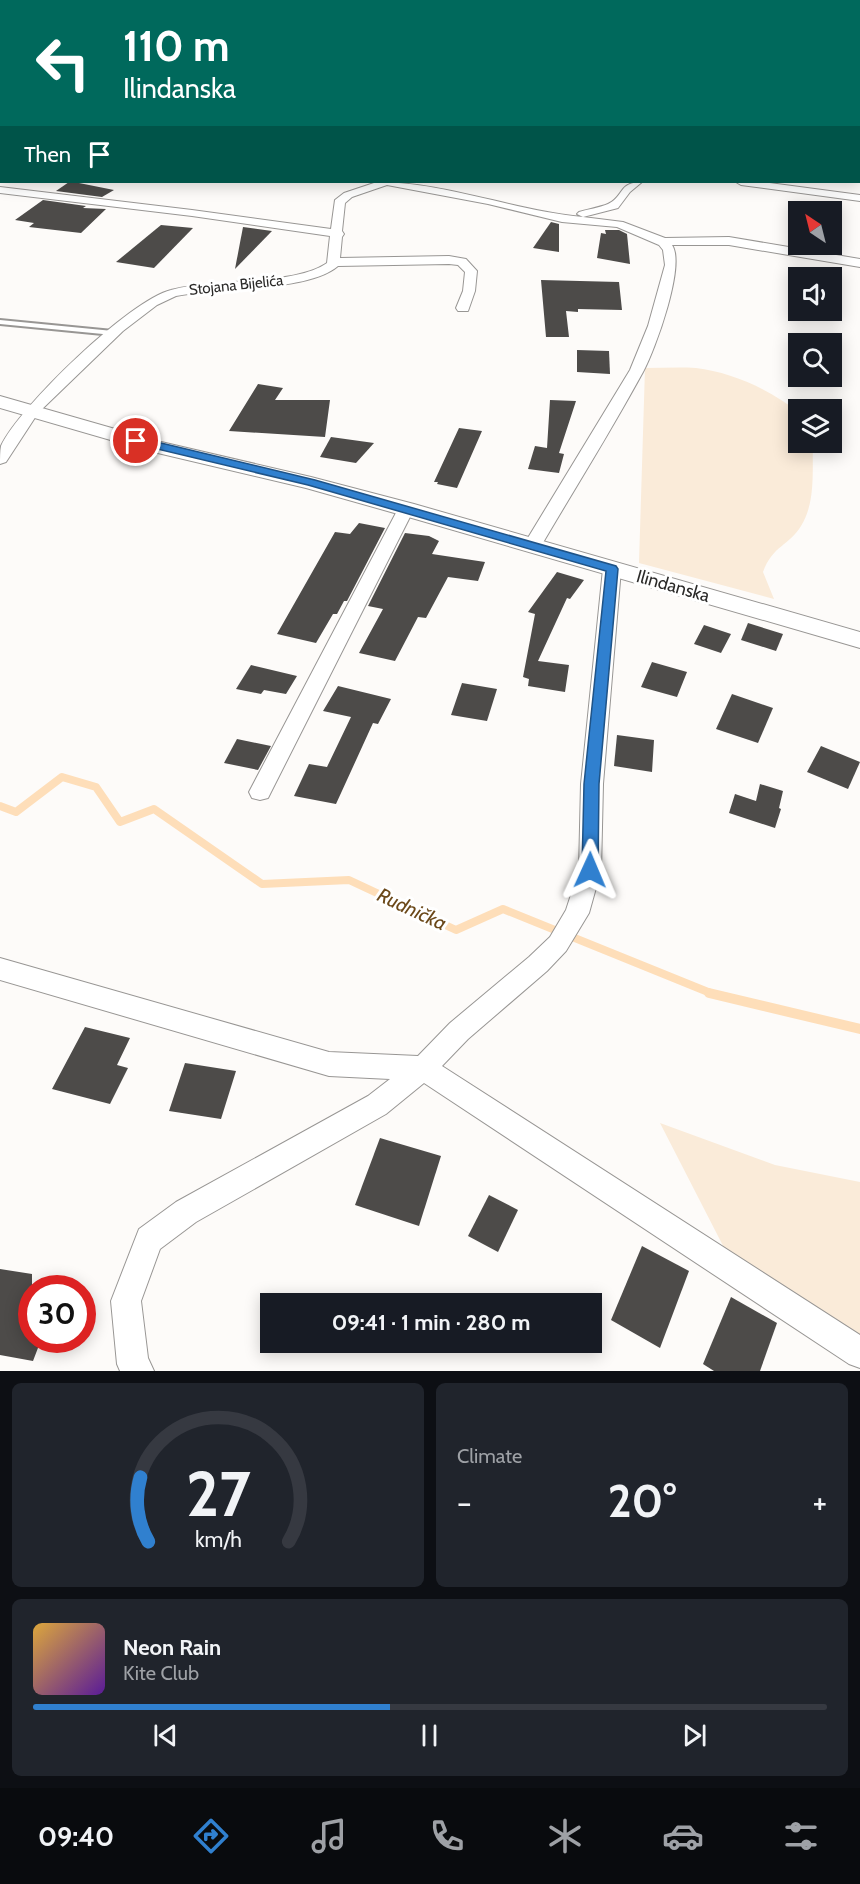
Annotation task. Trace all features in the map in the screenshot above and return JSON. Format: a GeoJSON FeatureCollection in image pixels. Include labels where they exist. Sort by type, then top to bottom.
{"type":"FeatureCollection","features":[{"type":"Feature","properties":{"kind":"street"},"geometry":{"type":"LineString","coordinates":[[22,193],[37,183]]}},
{"type":"Feature","properties":{"kind":"street"},"geometry":{"type":"LineString","coordinates":[[333,262],[338,234],[339,202],[383,183]]}},
{"type":"Feature","properties":{"kind":"street"},"geometry":{"type":"LineString","coordinates":[[390,183],[488,201],[562,219],[619,224],[663,242],[729,241],[860,263]]}},
{"type":"Feature","properties":{"kind":"street"},"geometry":{"type":"LineString","coordinates":[[545,215],[574,215],[606,210],[614,206],[626,190],[636,183]]}},
{"type":"Feature","properties":{"kind":"street"},"geometry":{"type":"LineString","coordinates":[[748,183],[860,198]]}},
{"type":"Feature","properties":{"kind":"street"},"geometry":{"type":"LineString","coordinates":[[0,190],[192,213],[338,234]]}},
{"type":"Feature","properties":{"kind":"street"},"geometry":{"type":"LineString","coordinates":[[532,546],[637,369],[655,326],[671,265],[669,250],[663,242]]}},
{"type":"Feature","properties":{"kind":"street","name":"Stojana Bijelića"},"geometry":{"type":"LineString","coordinates":[[0,459],[33,410],[113,333],[152,302],[172,293],[191,289],[305,278],[326,269],[333,262],[448,260],[462,262],[471,271],[464,308]]}},
{"type":"Feature","properties":{"kind":"street","name":"Ilindanska"},"geometry":{"type":"LineString","coordinates":[[0,402],[152,446],[311,483],[406,509],[860,640]]}},
{"type":"Feature","properties":{"kind":"street"},"geometry":{"type":"LineString","coordinates":[[260,792],[406,509]]}},
{"type":"Feature","properties":{"kind":"street"},"geometry":{"type":"LineString","coordinates":[[138,1371],[133,1364],[126,1301],[149,1239],[186,1212],[377,1105],[423,1068],[459,1031],[538,964],[558,944],[577,914],[590,870],[592,784],[612,569]]}},
{"type":"Feature","properties":{"kind":"street"},"geometry":{"type":"LineString","coordinates":[[0,969],[329,1064],[423,1068],[860,1353]]}},
{"type":"Feature","properties":{"kind":"lane"},"geometry":{"type":"LineString","coordinates":[[0,322],[113,333]]}},
{"type":"Feature","properties":{"kind":"shaded area"},"geometry":{"type":"Polygon","coordinates":[[[645,368],[696,368],[723,373],[763,389],[788,405],[788,453],[813,453],[813,475],[806,517],[796,533],[771,556],[763,572],[774,599],[639,563],[645,368]]]}},
{"type":"Feature","properties":{"kind":"shaded area"},"geometry":{"type":"Polygon","coordinates":[[[660,1123],[775,1165],[860,1182],[860,1353],[738,1275],[660,1123]]]}},
{"type":"Feature","properties":{"kind":"building"},"geometry":{"type":"Polygon","coordinates":[[[68,183],[114,190],[102,197],[56,191],[68,183]]]}},
{"type":"Feature","properties":{"kind":"building"},"geometry":{"type":"Polygon","coordinates":[[[43,200],[86,206],[83,208],[106,209],[81,233],[29,227],[34,223],[15,220],[43,200]]]}},
{"type":"Feature","properties":{"kind":"building"},"geometry":{"type":"Polygon","coordinates":[[[551,222],[559,224],[559,252],[533,248],[551,222]]]}},
{"type":"Feature","properties":{"kind":"building"},"geometry":{"type":"Polygon","coordinates":[[[161,225],[193,228],[154,268],[116,262],[161,225]]]}},
{"type":"Feature","properties":{"kind":"building"},"geometry":{"type":"Polygon","coordinates":[[[243,227],[272,231],[235,269],[243,227]]]}},
{"type":"Feature","properties":{"kind":"building"},"geometry":{"type":"Polygon","coordinates":[[[605,230],[619,230],[627,234],[630,264],[597,258],[601,233],[606,234],[605,230]]]}},
{"type":"Feature","properties":{"kind":"building"},"geometry":{"type":"Polygon","coordinates":[[[541,280],[619,282],[622,310],[566,311],[569,337],[546,337],[541,280]]]}},
{"type":"Feature","properties":{"kind":"building"},"geometry":{"type":"Polygon","coordinates":[[[577,350],[609,351],[610,374],[577,372],[577,350]]]}},
{"type":"Feature","properties":{"kind":"building"},"geometry":{"type":"Polygon","coordinates":[[[258,384],[283,388],[275,400],[330,400],[325,437],[229,431],[258,384]]]}},
{"type":"Feature","properties":{"kind":"building"},"geometry":{"type":"Polygon","coordinates":[[[550,400],[576,401],[559,453],[564,454],[559,473],[528,469],[535,446],[547,448],[550,400]]]}},
{"type":"Feature","properties":{"kind":"building"},"geometry":{"type":"Polygon","coordinates":[[[459,428],[482,431],[457,488],[437,484],[438,482],[434,482],[459,428]]]}},
{"type":"Feature","properties":{"kind":"building"},"geometry":{"type":"Polygon","coordinates":[[[331,437],[374,443],[356,463],[320,457],[331,437]]]}},
{"type":"Feature","properties":{"kind":"building"},"geometry":{"type":"Polygon","coordinates":[[[359,523],[385,528],[347,601],[344,601],[337,614],[333,614],[316,643],[277,634],[335,532],[350,534],[359,523]]]}},
{"type":"Feature","properties":{"kind":"building"},"geometry":{"type":"Polygon","coordinates":[[[405,533],[429,536],[439,541],[432,554],[485,562],[478,581],[448,577],[426,618],[418,617],[395,661],[359,653],[383,609],[368,606],[405,533]]]}},
{"type":"Feature","properties":{"kind":"building"},"geometry":{"type":"Polygon","coordinates":[[[557,572],[584,580],[570,599],[567,598],[538,661],[569,665],[565,692],[528,686],[529,679],[523,677],[535,614],[528,612],[557,572]]]}},
{"type":"Feature","properties":{"kind":"building"},"geometry":{"type":"Polygon","coordinates":[[[748,623],[783,634],[776,651],[741,640],[748,623]]]}},
{"type":"Feature","properties":{"kind":"building"},"geometry":{"type":"Polygon","coordinates":[[[704,625],[731,634],[721,653],[694,644],[704,625]]]}},
{"type":"Feature","properties":{"kind":"building"},"geometry":{"type":"Polygon","coordinates":[[[652,662],[687,672],[677,697],[641,687],[652,662]]]}},
{"type":"Feature","properties":{"kind":"building"},"geometry":{"type":"Polygon","coordinates":[[[251,665],[297,676],[286,694],[264,690],[261,694],[236,689],[251,665]]]}},
{"type":"Feature","properties":{"kind":"building"},"geometry":{"type":"Polygon","coordinates":[[[462,683],[497,689],[487,721],[451,715],[462,683]]]}},
{"type":"Feature","properties":{"kind":"building"},"geometry":{"type":"Polygon","coordinates":[[[338,686],[391,699],[378,724],[373,723],[336,804],[294,796],[309,764],[327,767],[351,717],[323,711],[338,686]]]}},
{"type":"Feature","properties":{"kind":"building"},"geometry":{"type":"Polygon","coordinates":[[[732,694],[773,708],[758,743],[716,729],[732,694]]]}},
{"type":"Feature","properties":{"kind":"building"},"geometry":{"type":"Polygon","coordinates":[[[617,735],[654,740],[652,772],[614,766],[617,735]]]}},
{"type":"Feature","properties":{"kind":"building"},"geometry":{"type":"Polygon","coordinates":[[[237,739],[271,746],[258,770],[224,763],[237,739]]]}},
{"type":"Feature","properties":{"kind":"building"},"geometry":{"type":"Polygon","coordinates":[[[821,746],[860,762],[848,789],[807,772],[821,746]]]}},
{"type":"Feature","properties":{"kind":"building"},"geometry":{"type":"Polygon","coordinates":[[[760,784],[783,791],[779,808],[781,809],[775,828],[729,813],[735,794],[756,801],[760,784]]]}},
{"type":"Feature","properties":{"kind":"building"},"geometry":{"type":"Polygon","coordinates":[[[85,1027],[130,1038],[117,1065],[128,1068],[110,1104],[52,1089],[85,1027]]]}},
{"type":"Feature","properties":{"kind":"building"},"geometry":{"type":"Polygon","coordinates":[[[185,1063],[236,1071],[221,1119],[169,1111],[185,1063]]]}},
{"type":"Feature","properties":{"kind":"building"},"geometry":{"type":"Polygon","coordinates":[[[380,1138],[441,1156],[419,1226],[355,1205],[380,1138]]]}},
{"type":"Feature","properties":{"kind":"building"},"geometry":{"type":"Polygon","coordinates":[[[489,1195],[518,1210],[498,1252],[468,1236],[489,1195]]]}},
{"type":"Feature","properties":{"kind":"building"},"geometry":{"type":"Polygon","coordinates":[[[642,1246],[689,1271],[660,1348],[611,1320],[642,1246]]]}},
{"type":"Feature","properties":{"kind":"building"},"geometry":{"type":"Polygon","coordinates":[[[0,1269],[32,1274],[18,1275],[18,1353],[36,1353],[33,1361],[0,1355],[0,1269]]]}},
{"type":"Feature","properties":{"kind":"building"},"geometry":{"type":"Polygon","coordinates":[[[731,1297],[777,1323],[760,1371],[714,1371],[703,1364],[731,1297]]]}},
{"type":"Feature","properties":{"kind":"waterway","name":"Rudnička"},"geometry":{"type":"LineString","coordinates":[[0,806],[16,812],[62,777],[96,787],[120,822],[154,809],[262,884],[349,880],[456,930],[503,909],[713,994]]}},
{"type":"Feature","properties":{"kind":"waterway","name":"Rudnička"},"geometry":{"type":"LineString","coordinates":[[713,994],[860,1029]]}},
{"type":"Feature","properties":{"kind":"route"},"geometry":{"type":"LineString","coordinates":[[136,441],[311,483],[612,569],[592,784],[590,870]]}}]}
